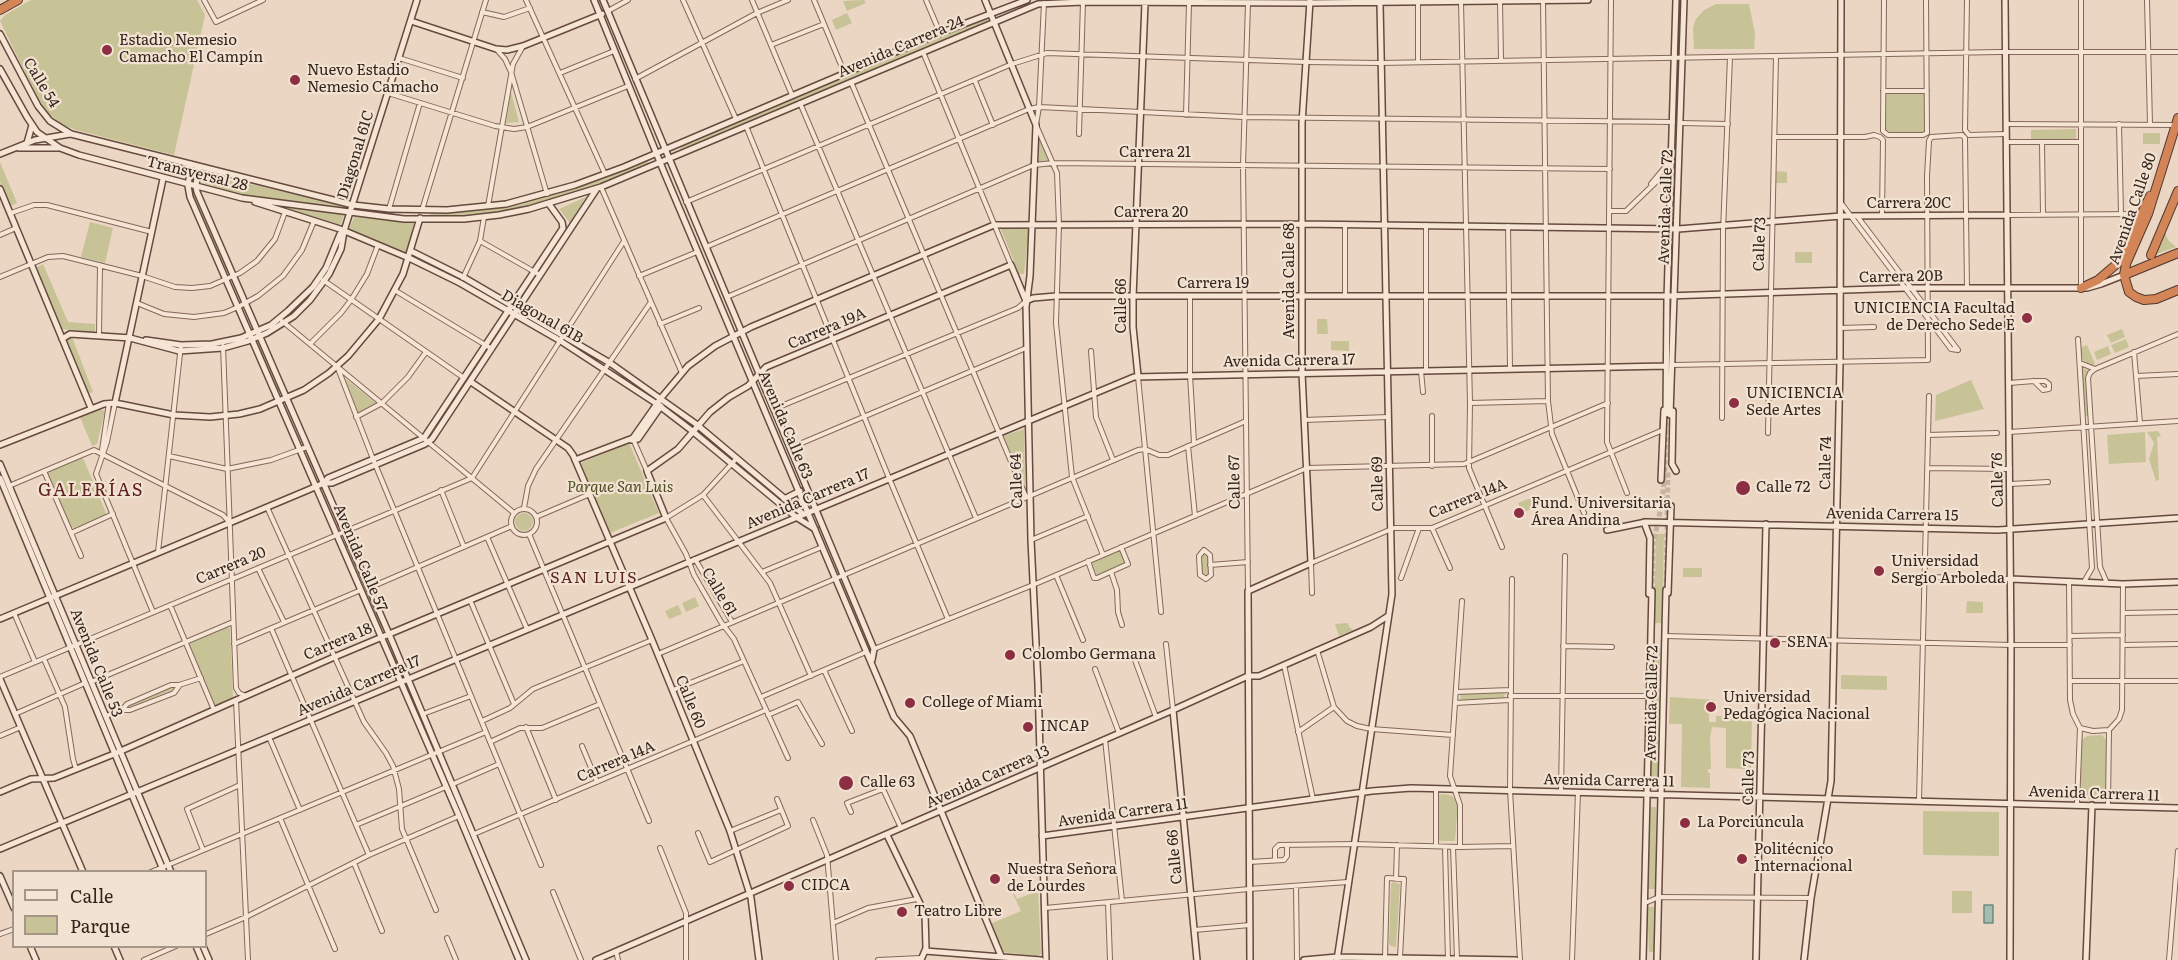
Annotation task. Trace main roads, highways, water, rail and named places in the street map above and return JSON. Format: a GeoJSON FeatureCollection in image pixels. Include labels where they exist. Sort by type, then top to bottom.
{"type":"FeatureCollection","features":[{"type":"Feature","properties":{"kind":"highway"},"geometry":{"type":"LineString","coordinates":[[1,11],[18,0]]}},
{"type":"Feature","properties":{"kind":"highway","name":"Avenida Calle 80"},"geometry":{"type":"LineString","coordinates":[[2177,122],[2148,214],[2124,275],[2131,294],[2144,300],[2152,300],[2178,290]]}},
{"type":"Feature","properties":{"kind":"highway"},"geometry":{"type":"LineString","coordinates":[[2081,288],[2098,280],[2119,262],[2140,214],[2157,184]]}},
{"type":"Feature","properties":{"kind":"highway"},"geometry":{"type":"LineString","coordinates":[[2151,255],[2178,191]]}},
{"type":"Feature","properties":{"kind":"highway"},"geometry":{"type":"LineString","coordinates":[[2124,275],[2178,253]]}},
{"type":"Feature","properties":{"kind":"main road","name":"Diagonal 61C"},"geometry":{"type":"LineString","coordinates":[[62,339],[70,334],[99,335],[130,338],[181,348],[223,345],[259,334],[282,321],[322,280],[340,234],[344,231],[417,0]]}},
{"type":"Feature","properties":{"kind":"main road","name":"Avenida Calle 63"},"geometry":{"type":"LineString","coordinates":[[594,0],[656,153],[800,491],[806,513],[824,547],[894,717],[910,736],[1001,956]]}},
{"type":"Feature","properties":{"kind":"main road","name":"Avenida Calle 63"},"geometry":{"type":"LineString","coordinates":[[603,0],[667,158],[874,649],[873,667]]}},
{"type":"Feature","properties":{"kind":"main road"},"geometry":{"type":"LineString","coordinates":[[985,0],[994,21]]}},
{"type":"Feature","properties":{"kind":"main road","name":"Avenida Carrera 24"},"geometry":{"type":"LineString","coordinates":[[353,205],[422,210],[488,207],[547,194],[605,174],[844,72],[1027,0]]}},
{"type":"Feature","properties":{"kind":"main road","name":"Avenida Carrera 24"},"geometry":{"type":"LineString","coordinates":[[350,213],[420,220],[483,217],[549,204],[599,188],[1032,5],[1150,1],[1418,3],[1588,0]]}},
{"type":"Feature","properties":{"kind":"main road","name":"Avenida Calle 72"},"geometry":{"type":"LineString","coordinates":[[1676,0],[1667,296],[1668,415],[1676,295],[1684,0]]}},
{"type":"Feature","properties":{"kind":"main road","name":"Calle 74"},"geometry":{"type":"LineString","coordinates":[[1804,960],[1811,898],[1831,781],[1840,362],[1841,0]]}},
{"type":"Feature","properties":{"kind":"main road","name":"Calle 76"},"geometry":{"type":"LineString","coordinates":[[2005,0],[2012,645],[2010,960]]}},
{"type":"Feature","properties":{"kind":"main road","name":"Calle 66"},"geometry":{"type":"LineString","coordinates":[[1138,376],[1133,327],[1136,225],[1143,56],[1150,1]]}},
{"type":"Feature","properties":{"kind":"main road","name":"Avenida Calle 68"},"geometry":{"type":"LineString","coordinates":[[1310,2],[1302,117],[1302,373],[1311,563]]}},
{"type":"Feature","properties":{"kind":"main road","name":"Calle 69"},"geometry":{"type":"LineString","coordinates":[[1337,958],[1392,590],[1380,3]]}},
{"type":"Feature","properties":{"kind":"main road"},"geometry":{"type":"LineString","coordinates":[[411,21],[496,49],[507,50],[523,46],[607,11]]}},
{"type":"Feature","properties":{"kind":"main road","name":"Calle 64"},"geometry":{"type":"LineString","coordinates":[[994,21],[1036,125],[1033,225],[1026,301],[1026,348],[1028,496],[1042,836],[1044,960]]}},
{"type":"Feature","properties":{"kind":"main road","name":"Calle 54"},"geometry":{"type":"LineString","coordinates":[[0,34],[44,114],[71,134]]}},
{"type":"Feature","properties":{"kind":"main road","name":"Calle 54"},"geometry":{"type":"LineString","coordinates":[[0,69],[32,125],[44,137]]}},
{"type":"Feature","properties":{"kind":"main road"},"geometry":{"type":"LineString","coordinates":[[27,143],[32,125]]}},
{"type":"Feature","properties":{"kind":"main road"},"geometry":{"type":"LineString","coordinates":[[0,154],[44,137],[71,134]]}},
{"type":"Feature","properties":{"kind":"main road","name":"Transversal 28"},"geometry":{"type":"LineString","coordinates":[[71,134],[353,205]]}},
{"type":"Feature","properties":{"kind":"main road","name":"Transversal 28"},"geometry":{"type":"LineString","coordinates":[[44,137],[60,148],[163,179],[242,198],[350,213]]}},
{"type":"Feature","properties":{"kind":"main road"},"geometry":{"type":"LineString","coordinates":[[15,148],[60,148]]}},
{"type":"Feature","properties":{"kind":"main road","name":"Avenida Calle 57"},"geometry":{"type":"LineString","coordinates":[[191,164],[188,185],[190,197],[446,787],[474,834],[526,960]]}},
{"type":"Feature","properties":{"kind":"main road","name":"Avenida Calle 57"},"geometry":{"type":"LineString","coordinates":[[198,166],[196,187],[453,784],[462,814],[519,960]]}},
{"type":"Feature","properties":{"kind":"main road"},"geometry":{"type":"LineString","coordinates":[[112,403],[130,338],[163,179]]}},
{"type":"Feature","properties":{"kind":"main road"},"geometry":{"type":"LineString","coordinates":[[426,440],[464,378],[489,347],[537,274],[599,188]]}},
{"type":"Feature","properties":{"kind":"main road"},"geometry":{"type":"LineString","coordinates":[[0,191],[91,408]]}},
{"type":"Feature","properties":{"kind":"main road","name":"Diagonal 61B"},"geometry":{"type":"LineString","coordinates":[[242,198],[378,244],[460,283],[512,313],[610,363],[698,426],[784,499],[806,513]]}},
{"type":"Feature","properties":{"kind":"main road"},"geometry":{"type":"LineString","coordinates":[[537,274],[563,226],[549,204]]}},
{"type":"Feature","properties":{"kind":"main road"},"geometry":{"type":"LineString","coordinates":[[0,445],[91,408],[112,403],[192,417],[227,415],[279,402],[313,384],[360,345],[379,319],[396,291],[409,258],[422,210]]}},
{"type":"Feature","properties":{"kind":"main road","name":"Carrera 20C"},"geometry":{"type":"LineString","coordinates":[[1678,229],[1841,216],[2007,215]]}},
{"type":"Feature","properties":{"kind":"main road","name":"Carrera 20"},"geometry":{"type":"LineString","coordinates":[[575,460],[631,439],[663,400],[681,371],[700,356],[741,332],[994,225],[1345,224],[1678,229]]}},
{"type":"Feature","properties":{"kind":"main road","name":"Diagonal 61B"},"geometry":{"type":"LineString","coordinates":[[411,251],[464,277],[516,307],[659,405],[796,517],[809,524],[818,534]]}},
{"type":"Feature","properties":{"kind":"main road","name":"Carrera 19A"},"geometry":{"type":"LineString","coordinates":[[646,471],[674,452],[717,406],[746,388],[766,367],[1011,265],[1026,301]]}},
{"type":"Feature","properties":{"kind":"main road","name":"Carrera 20B"},"geometry":{"type":"LineString","coordinates":[[1676,295],[1908,288],[2081,288],[2097,286],[2124,275]]}},
{"type":"Feature","properties":{"kind":"main road","name":"Carrera 19"},"geometry":{"type":"LineString","coordinates":[[1026,301],[1033,298],[1056,296],[1676,295]]}},
{"type":"Feature","properties":{"kind":"main road"},"geometry":{"type":"LineString","coordinates":[[0,619],[316,486],[332,483],[426,440],[471,382],[489,347]]}},
{"type":"Feature","properties":{"kind":"main road"},"geometry":{"type":"LineString","coordinates":[[1673,365],[1671,464],[1676,471]]}},
{"type":"Feature","properties":{"kind":"main road"},"geometry":{"type":"LineString","coordinates":[[1661,480],[1666,366]]}},
{"type":"Feature","properties":{"kind":"main road","name":"Avenida Carrera 17"},"geometry":{"type":"LineString","coordinates":[[0,849],[1138,376],[1666,366]]}},
{"type":"Feature","properties":{"kind":"main road","name":"Calle 60"},"geometry":{"type":"LineString","coordinates":[[471,382],[570,450],[575,460],[673,690],[737,850],[750,894],[759,960]]}},
{"type":"Feature","properties":{"kind":"main road","name":"Avenida Calle 53"},"geometry":{"type":"LineString","coordinates":[[0,464],[165,868]]}},
{"type":"Feature","properties":{"kind":"main road","name":"Calle 61"},"geometry":{"type":"LineString","coordinates":[[646,471],[666,518]]}},
{"type":"Feature","properties":{"kind":"main road","name":"Avenida Calle 53"},"geometry":{"type":"LineString","coordinates":[[0,478],[53,596]]}},
{"type":"Feature","properties":{"kind":"main road"},"geometry":{"type":"LineString","coordinates":[[784,499],[800,491]]}},
{"type":"Feature","properties":{"kind":"main road"},"geometry":{"type":"LineString","coordinates":[[1665,636],[1668,616],[1671,506]]}},
{"type":"Feature","properties":{"kind":"main road","name":"Carrera 18"},"geometry":{"type":"LineString","coordinates":[[0,792],[31,779],[54,778],[117,753],[334,657],[666,518]]}},
{"type":"Feature","properties":{"kind":"main road","name":"Avenida Carrera 15"},"geometry":{"type":"LineString","coordinates":[[1607,530],[1644,522],[2010,529],[2178,518]]}},
{"type":"Feature","properties":{"kind":"main road"},"geometry":{"type":"LineString","coordinates":[[1644,522],[1650,538],[1650,636]]}},
{"type":"Feature","properties":{"kind":"main road","name":"Calle 73"},"geometry":{"type":"LineString","coordinates":[[1756,960],[1766,524]]}},
{"type":"Feature","properties":{"kind":"main road","name":"Carrera 14A"},"geometry":{"type":"LineString","coordinates":[[1248,591],[1311,563]]}},
{"type":"Feature","properties":{"kind":"main road"},"geometry":{"type":"LineString","coordinates":[[2011,579],[2108,584],[2178,582]]}},
{"type":"Feature","properties":{"kind":"main road","name":"Avenida Calle 72"},"geometry":{"type":"LineString","coordinates":[[1658,960],[1666,590]]}},
{"type":"Feature","properties":{"kind":"main road","name":"Calle 67"},"geometry":{"type":"LineString","coordinates":[[1248,591],[1250,960]]}},
{"type":"Feature","properties":{"kind":"main road","name":"Avenida Calle 72"},"geometry":{"type":"LineString","coordinates":[[1643,960],[1652,591]]}},
{"type":"Feature","properties":{"kind":"main road","name":"Avenida Carrera 13"},"geometry":{"type":"LineString","coordinates":[[596,960],[1248,676],[1259,676],[1371,627],[1388,616]]}},
{"type":"Feature","properties":{"kind":"main road"},"geometry":{"type":"LineString","coordinates":[[0,678],[82,870]]}},
{"type":"Feature","properties":{"kind":"main road","name":"Avenida Calle 53"},"geometry":{"type":"LineString","coordinates":[[88,683],[105,717],[117,753]]}},
{"type":"Feature","properties":{"kind":"main road","name":"Calle 66"},"geometry":{"type":"LineString","coordinates":[[1173,710],[1197,960]]}},
{"type":"Feature","properties":{"kind":"main road","name":"Avenida Carrera 11"},"geometry":{"type":"LineString","coordinates":[[1042,836],[1248,807],[1411,788],[2178,808]]}},
{"type":"Feature","properties":{"kind":"main road"},"geometry":{"type":"LineString","coordinates":[[2086,960],[2092,805]]}},
{"type":"Feature","properties":{"kind":"main road"},"geometry":{"type":"LineString","coordinates":[[887,835],[923,908],[927,923],[925,951],[921,959]]}},
{"type":"Feature","properties":{"kind":"main road"},"geometry":{"type":"LineString","coordinates":[[0,876],[3,890],[12,905]]}},
{"type":"Feature","properties":{"kind":"main road"},"geometry":{"type":"LineString","coordinates":[[925,951],[990,958],[1001,956],[1044,960]]}},
{"type":"Feature","properties":{"kind":"main road"},"geometry":{"type":"LineString","coordinates":[[1304,960],[1337,958],[1518,960]]}},
{"type":"Feature","properties":{"kind":"tunnel"},"geometry":{"type":"LineString","coordinates":[[1652,591],[1653,545],[1662,502],[1665,469],[1666,414]]}},
{"type":"Feature","properties":{"kind":"tunnel"},"geometry":{"type":"LineString","coordinates":[[1666,590],[1668,472]]}},
{"type":"Feature","properties":{"kind":"place","name":"Estadio Nemesio Camacho El Campín"},"geometry":{"type":"Point","coordinates":[107,50]}},
{"type":"Feature","properties":{"kind":"place","name":"Nuevo Estadio Nemesio Camacho"},"geometry":{"type":"Point","coordinates":[295,80]}},
{"type":"Feature","properties":{"kind":"place","name":"UNICIENCIA Facultad de Derecho Sede E"},"geometry":{"type":"Point","coordinates":[2027,318]}},
{"type":"Feature","properties":{"kind":"place","name":"UNICIENCIA Sede Artes"},"geometry":{"type":"Point","coordinates":[1734,403]}},
{"type":"Feature","properties":{"kind":"place","name":"Calle 72"},"geometry":{"type":"Point","coordinates":[1743,488]}},
{"type":"Feature","properties":{"kind":"place","name":"Fund. Universitaria Área Andina"},"geometry":{"type":"Point","coordinates":[1519,513]}},
{"type":"Feature","properties":{"kind":"place","name":"Universidad Sergio Arboleda"},"geometry":{"type":"Point","coordinates":[1879,571]}},
{"type":"Feature","properties":{"kind":"place","name":"SENA"},"geometry":{"type":"Point","coordinates":[1775,643]}},
{"type":"Feature","properties":{"kind":"place","name":"Colombo Germana"},"geometry":{"type":"Point","coordinates":[1010,655]}},
{"type":"Feature","properties":{"kind":"place","name":"College of Miami"},"geometry":{"type":"Point","coordinates":[910,703]}},
{"type":"Feature","properties":{"kind":"place","name":"Universidad Pedagógica Nacional"},"geometry":{"type":"Point","coordinates":[1711,707]}},
{"type":"Feature","properties":{"kind":"place","name":"INCAP"},"geometry":{"type":"Point","coordinates":[1028,727]}},
{"type":"Feature","properties":{"kind":"place","name":"Calle 63"},"geometry":{"type":"Point","coordinates":[846,783]}},
{"type":"Feature","properties":{"kind":"place","name":"La Porciúncula"},"geometry":{"type":"Point","coordinates":[1685,823]}},
{"type":"Feature","properties":{"kind":"place","name":"Politécnico Internacional"},"geometry":{"type":"Point","coordinates":[1742,859]}},
{"type":"Feature","properties":{"kind":"place","name":"Nuestra Señora de Lourdes"},"geometry":{"type":"Point","coordinates":[995,879]}},
{"type":"Feature","properties":{"kind":"place","name":"CIDCA"},"geometry":{"type":"Point","coordinates":[789,886]}},
{"type":"Feature","properties":{"kind":"place","name":"Teatro Libre"},"geometry":{"type":"Point","coordinates":[902,912]}},
{"type":"Feature","properties":{"kind":"district","name":"GALERÍAS"},"geometry":{"type":"Point","coordinates":[91,491]}},
{"type":"Feature","properties":{"kind":"district","name":"SAN LUIS"},"geometry":{"type":"Point","coordinates":[594,578]}},
{"type":"Feature","properties":{"kind":"park label","name":"Parque San Luis"},"geometry":{"type":"Point","coordinates":[620,488]}}]}
